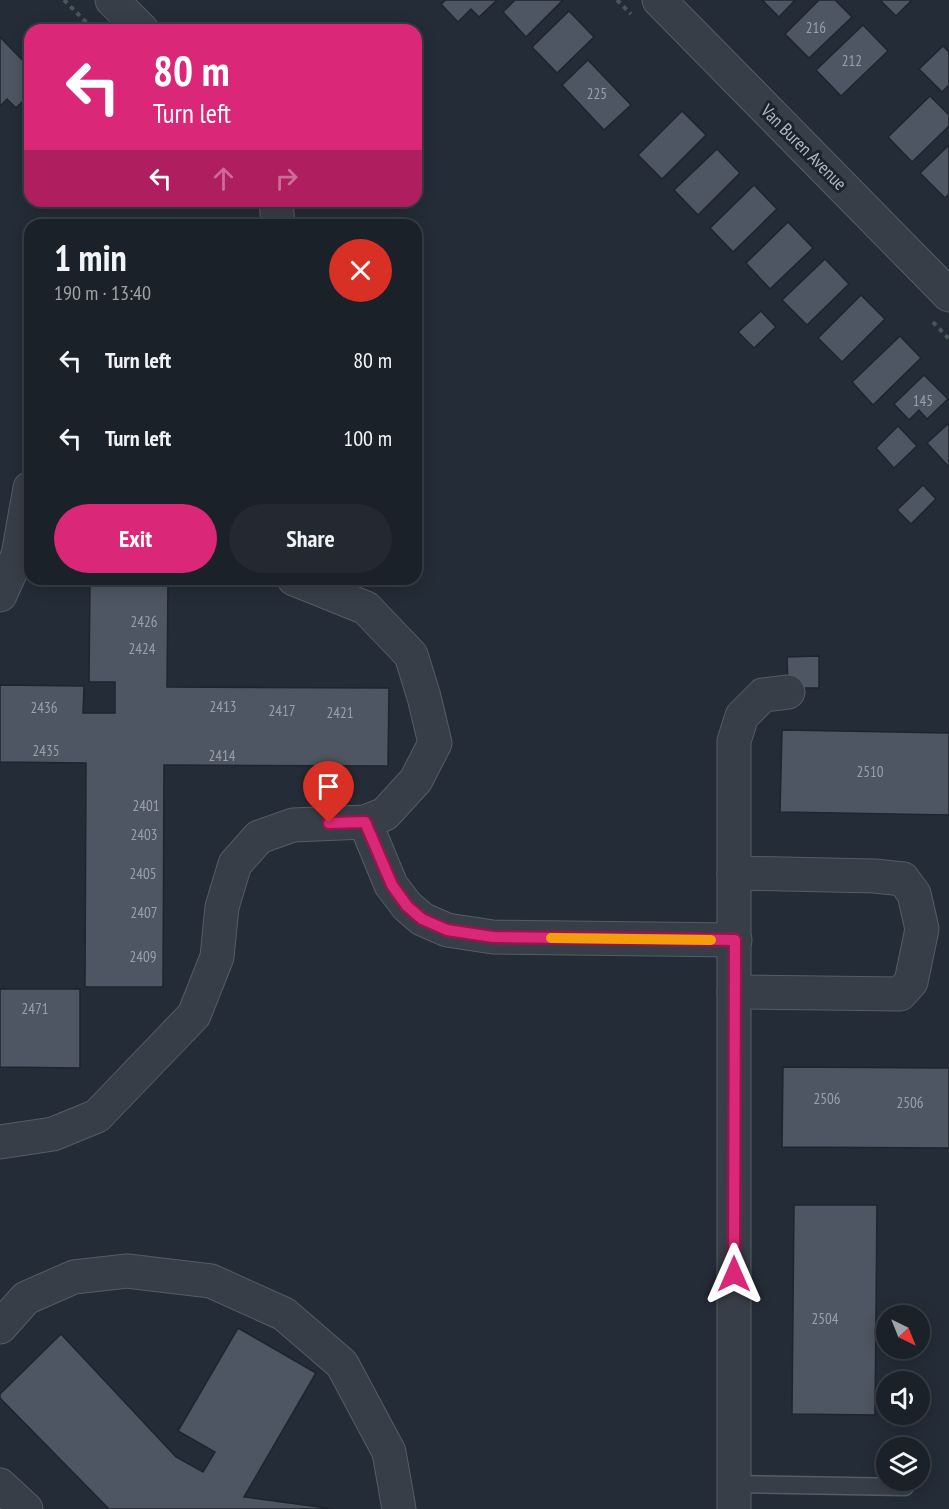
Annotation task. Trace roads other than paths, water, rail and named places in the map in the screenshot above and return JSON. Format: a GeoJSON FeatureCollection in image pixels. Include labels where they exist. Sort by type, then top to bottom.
{"type":"FeatureCollection","features":[{"type":"Feature","properties":{"kind":"street"},"geometry":{"type":"LineString","coordinates":[[112,0],[136,24]]}},
{"type":"Feature","properties":{"kind":"street","name":"Van Buren Avenue"},"geometry":{"type":"LineString","coordinates":[[659,0],[949,295]]}},
{"type":"Feature","properties":{"kind":"street"},"geometry":{"type":"LineString","coordinates":[[0,596],[18,555],[24,522]]}},
{"type":"Feature","properties":{"kind":"street"},"geometry":{"type":"LineString","coordinates":[[0,1142],[53,1134],[97,1116],[194,1015],[217,957],[222,906],[235,864],[259,837],[293,825],[365,822],[385,814],[416,780],[435,743],[411,655],[366,608],[309,585]]}},
{"type":"Feature","properties":{"kind":"street"},"geometry":{"type":"LineString","coordinates":[[734,1497],[734,741],[742,716],[763,695],[788,692]]}},
{"type":"Feature","properties":{"kind":"street"},"geometry":{"type":"LineString","coordinates":[[365,822],[392,885],[407,906],[422,919],[447,930],[493,937],[735,940]]}},
{"type":"Feature","properties":{"kind":"street"},"geometry":{"type":"LineString","coordinates":[[734,873],[875,876],[903,879],[914,894],[922,929],[911,982],[900,994],[734,992]]}},
{"type":"Feature","properties":{"kind":"street"},"geometry":{"type":"LineString","coordinates":[[0,1327],[26,1298],[74,1277],[127,1271],[211,1281],[284,1314],[342,1364],[389,1452],[399,1509]]}},
{"type":"Feature","properties":{"kind":"street"},"geometry":{"type":"LineString","coordinates":[[0,1485],[26,1509]]}},
{"type":"Feature","properties":{"kind":"lane"},"geometry":{"type":"LineString","coordinates":[[734,1497],[876,1489]]}}]}
